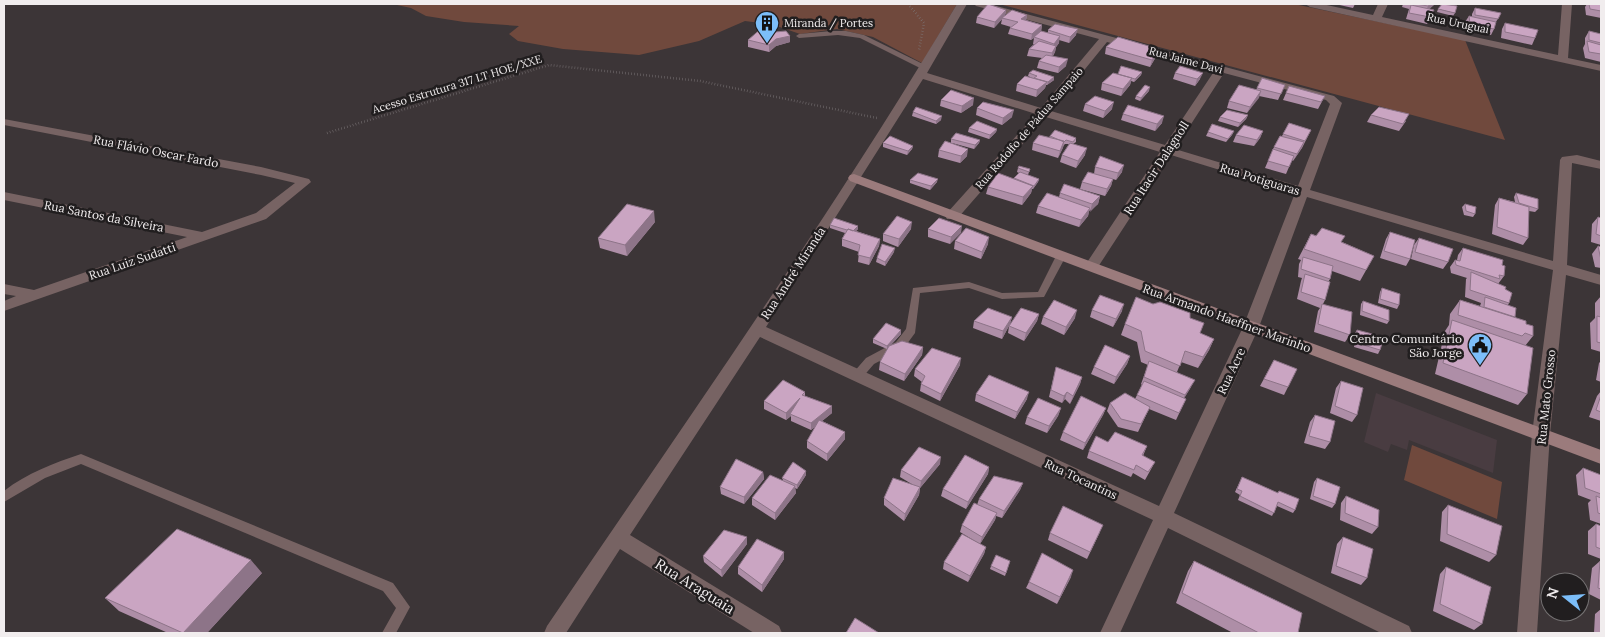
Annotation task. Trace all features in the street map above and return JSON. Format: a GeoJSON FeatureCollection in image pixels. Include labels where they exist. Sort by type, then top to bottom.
{"type":"FeatureCollection","features":[{"type":"Feature","properties":{"kind":"street","name":"Rua André Miranda"},"geometry":{"type":"LineString","coordinates":[[554,633],[757,329],[890,121],[920,68],[962,4]]}},
{"type":"Feature","properties":{"kind":"street","name":"Rua Jaime Davi"},"geometry":{"type":"LineString","coordinates":[[979,4],[1330,98],[1335,101]]}},
{"type":"Feature","properties":{"kind":"street","name":"Rua Uruguai"},"geometry":{"type":"LineString","coordinates":[[1310,4],[1601,68]]}},
{"type":"Feature","properties":{"kind":"street"},"geometry":{"type":"LineString","coordinates":[[1377,18],[1383,4]]}},
{"type":"Feature","properties":{"kind":"street"},"geometry":{"type":"LineString","coordinates":[[1563,59],[1567,4]]}},
{"type":"Feature","properties":{"kind":"street","name":"Rua Rodolfo de Pádua Sampaio"},"geometry":{"type":"LineString","coordinates":[[952,216],[1044,112],[1105,38]]}},
{"type":"Feature","properties":{"kind":"street","name":"Rua Potiguaras"},"geometry":{"type":"LineString","coordinates":[[920,68],[1044,112],[1304,192],[1601,280]]}},
{"type":"Feature","properties":{"kind":"street","name":"Rua Itacir Dalagnoll"},"geometry":{"type":"LineString","coordinates":[[1091,267],[1221,69]]}},
{"type":"Feature","properties":{"kind":"street","name":"Rua Acre"},"geometry":{"type":"LineString","coordinates":[[1110,633],[1251,327],[1304,192],[1335,101]]}},
{"type":"Feature","properties":{"kind":"street","name":"Rua Flávio Oscar Fardo"},"geometry":{"type":"LineString","coordinates":[[4,122],[261,171],[304,180],[304,184]]}},
{"type":"Feature","properties":{"kind":"street"},"geometry":{"type":"LineString","coordinates":[[4,132],[17,124]]}},
{"type":"Feature","properties":{"kind":"street","name":"Rua Mato Grosso"},"geometry":{"type":"LineString","coordinates":[[1527,633],[1541,434],[1560,268],[1566,160],[1577,159],[1601,165]]}},
{"type":"Feature","properties":{"kind":"street","name":"Rua Armando Haeffner Marinho"},"geometry":{"type":"LineString","coordinates":[[854,178],[1601,457]]}},
{"type":"Feature","properties":{"kind":"street","name":"Rua Luiz Sudatti"},"geometry":{"type":"LineString","coordinates":[[4,306],[260,216],[304,184]]}},
{"type":"Feature","properties":{"kind":"street","name":"Rua Santos da Silveira"},"geometry":{"type":"LineString","coordinates":[[4,196],[204,236]]}},
{"type":"Feature","properties":{"kind":"street"},"geometry":{"type":"LineString","coordinates":[[4,288],[34,295]]}},
{"type":"Feature","properties":{"kind":"street","name":"Rua Tocantins"},"geometry":{"type":"LineString","coordinates":[[757,329],[1164,517],[1402,633]]}},
{"type":"Feature","properties":{"kind":"street","name":"Rua Araguaia"},"geometry":{"type":"LineString","coordinates":[[618,538],[772,633]]}},
{"type":"Feature","properties":{"kind":"lane"},"geometry":{"type":"LineString","coordinates":[[799,36],[837,31],[851,33],[862,36],[920,68]]}},
{"type":"Feature","properties":{"kind":"lane"},"geometry":{"type":"LineString","coordinates":[[857,376],[870,361],[900,345],[911,330],[916,290],[969,285],[1002,296],[1041,295],[1061,256]]}},
{"type":"Feature","properties":{"kind":"lane"},"geometry":{"type":"LineString","coordinates":[[4,497],[17,487],[51,468],[81,459],[388,588],[403,607],[389,633]]}},
{"type":"Feature","properties":{"kind":"path"},"geometry":{"type":"LineString","coordinates":[[908,4],[924,23],[920,68]]}},
{"type":"Feature","properties":{"kind":"path","name":"Acesso Estrutura 317 LT HOE/XXE"},"geometry":{"type":"LineString","coordinates":[[327,133],[549,66],[700,81],[890,121]]}},
{"type":"Feature","properties":{"kind":"shaded area"},"geometry":{"type":"Polygon","coordinates":[[[957,4],[922,63],[873,37],[837,29],[800,34],[774,25],[745,21],[699,41],[639,55],[563,49],[518,41],[509,34],[519,26],[464,22],[426,16],[411,8],[397,5],[957,4]]]}},
{"type":"Feature","properties":{"kind":"shaded area"},"geometry":{"type":"Polygon","coordinates":[[[999,4],[1294,4],[1465,40],[1505,140],[999,4]]]}},
{"type":"Feature","properties":{"kind":"shaded area"},"geometry":{"type":"Polygon","coordinates":[[[1376,393],[1497,440],[1493,473],[1409,440],[1407,450],[1391,444],[1388,452],[1364,442],[1376,393]]]}},
{"type":"Feature","properties":{"kind":"shaded area"},"geometry":{"type":"Polygon","coordinates":[[[1412,445],[1502,482],[1497,519],[1404,480],[1412,445]]]}},
{"type":"Feature","properties":{"kind":"building"},"geometry":{"type":"Polygon","coordinates":[[[988,4],[1006,10],[995,22],[977,17],[988,4]]]}},
{"type":"Feature","properties":{"kind":"building"},"geometry":{"type":"Polygon","coordinates":[[[1442,4],[1457,6],[1455,13],[1438,9],[1442,4]]]}},
{"type":"Feature","properties":{"kind":"building"},"geometry":{"type":"Polygon","coordinates":[[[1589,4],[1601,4],[1601,11],[1590,9],[1589,4]]]}},
{"type":"Feature","properties":{"kind":"building"},"geometry":{"type":"Polygon","coordinates":[[[1411,5],[1434,10],[1430,17],[1409,13],[1411,5]]]}},
{"type":"Feature","properties":{"kind":"building"},"geometry":{"type":"Polygon","coordinates":[[[1475,8],[1501,13],[1498,19],[1475,15],[1475,8]]]}},
{"type":"Feature","properties":{"kind":"building"},"geometry":{"type":"Polygon","coordinates":[[[1012,10],[1027,15],[1021,19],[1042,25],[1032,34],[1010,28],[1018,22],[1002,18],[1012,10]]]}},
{"type":"Feature","properties":{"kind":"building"},"geometry":{"type":"Polygon","coordinates":[[[1469,16],[1496,22],[1494,29],[1470,24],[1469,16]]]}},
{"type":"Feature","properties":{"kind":"building"},"geometry":{"type":"Polygon","coordinates":[[[1505,23],[1538,30],[1535,38],[1505,32],[1505,23]]]}},
{"type":"Feature","properties":{"kind":"building"},"geometry":{"type":"Polygon","coordinates":[[[1055,24],[1078,29],[1070,37],[1048,30],[1055,24]]]}},
{"type":"Feature","properties":{"kind":"building"},"geometry":{"type":"Polygon","coordinates":[[[763,27],[775,32],[786,31],[790,36],[776,39],[769,45],[748,40],[763,27]]]}},
{"type":"Feature","properties":{"kind":"building"},"geometry":{"type":"Polygon","coordinates":[[[1041,31],[1060,36],[1054,44],[1034,37],[1041,31]]]}},
{"type":"Feature","properties":{"kind":"building"},"geometry":{"type":"Polygon","coordinates":[[[1589,31],[1601,34],[1601,43],[1589,40],[1589,31]]]}},
{"type":"Feature","properties":{"kind":"building"},"geometry":{"type":"Polygon","coordinates":[[[1118,37],[1159,49],[1152,60],[1106,47],[1118,37]]]}},
{"type":"Feature","properties":{"kind":"building"},"geometry":{"type":"Polygon","coordinates":[[[1039,41],[1056,46],[1052,53],[1029,49],[1039,41]]]}},
{"type":"Feature","properties":{"kind":"building"},"geometry":{"type":"Polygon","coordinates":[[[1587,41],[1601,45],[1601,54],[1589,52],[1587,41]]]}},
{"type":"Feature","properties":{"kind":"building"},"geometry":{"type":"Polygon","coordinates":[[[1046,55],[1068,59],[1059,67],[1039,61],[1046,55]]]}},
{"type":"Feature","properties":{"kind":"building"},"geometry":{"type":"Polygon","coordinates":[[[1121,66],[1142,72],[1135,79],[1118,74],[1121,66]]]}},
{"type":"Feature","properties":{"kind":"building"},"geometry":{"type":"Polygon","coordinates":[[[1180,66],[1203,73],[1197,79],[1175,73],[1180,66]]]}},
{"type":"Feature","properties":{"kind":"building"},"geometry":{"type":"Polygon","coordinates":[[[1033,70],[1054,77],[1048,82],[1034,78],[1037,76],[1029,73],[1033,70]]]}},
{"type":"Feature","properties":{"kind":"building"},"geometry":{"type":"Polygon","coordinates":[[[1113,73],[1132,78],[1123,89],[1102,83],[1113,73]]]}},
{"type":"Feature","properties":{"kind":"building"},"geometry":{"type":"Polygon","coordinates":[[[1025,76],[1047,82],[1037,90],[1017,84],[1025,76]]]}},
{"type":"Feature","properties":{"kind":"building"},"geometry":{"type":"Polygon","coordinates":[[[1262,78],[1285,85],[1281,94],[1257,88],[1262,78]]]}},
{"type":"Feature","properties":{"kind":"building"},"geometry":{"type":"Polygon","coordinates":[[[1145,85],[1150,87],[1141,98],[1136,96],[1145,85]]]}},
{"type":"Feature","properties":{"kind":"building"},"geometry":{"type":"Polygon","coordinates":[[[1239,85],[1261,91],[1250,107],[1229,101],[1239,85]]]}},
{"type":"Feature","properties":{"kind":"building"},"geometry":{"type":"Polygon","coordinates":[[[1289,86],[1325,96],[1321,102],[1286,93],[1289,86]]]}},
{"type":"Feature","properties":{"kind":"building"},"geometry":{"type":"Polygon","coordinates":[[[951,90],[974,98],[962,106],[941,100],[951,90]]]}},
{"type":"Feature","properties":{"kind":"building"},"geometry":{"type":"Polygon","coordinates":[[[1095,96],[1114,102],[1105,111],[1085,104],[1095,96]]]}},
{"type":"Feature","properties":{"kind":"building"},"geometry":{"type":"Polygon","coordinates":[[[983,102],[1014,110],[1003,118],[977,108],[983,102]]]}},
{"type":"Feature","properties":{"kind":"building"},"geometry":{"type":"Polygon","coordinates":[[[1128,105],[1164,116],[1157,124],[1123,114],[1128,105]]]}},
{"type":"Feature","properties":{"kind":"building"},"geometry":{"type":"Polygon","coordinates":[[[916,107],[942,116],[936,121],[913,112],[916,107]]]}},
{"type":"Feature","properties":{"kind":"building"},"geometry":{"type":"Polygon","coordinates":[[[1379,107],[1409,114],[1403,124],[1371,115],[1379,107]]]}},
{"type":"Feature","properties":{"kind":"building"},"geometry":{"type":"Polygon","coordinates":[[[1227,110],[1248,115],[1240,123],[1220,117],[1227,110]]]}},
{"type":"Feature","properties":{"kind":"building"},"geometry":{"type":"Polygon","coordinates":[[[977,121],[997,129],[990,135],[969,128],[977,121]]]}},
{"type":"Feature","properties":{"kind":"building"},"geometry":{"type":"Polygon","coordinates":[[[1289,123],[1311,130],[1305,141],[1283,134],[1289,123]]]}},
{"type":"Feature","properties":{"kind":"building"},"geometry":{"type":"Polygon","coordinates":[[[1212,124],[1234,131],[1228,139],[1208,132],[1212,124]]]}},
{"type":"Feature","properties":{"kind":"building"},"geometry":{"type":"Polygon","coordinates":[[[1244,125],[1263,131],[1257,140],[1236,135],[1244,125]]]}},
{"type":"Feature","properties":{"kind":"building"},"geometry":{"type":"Polygon","coordinates":[[[1055,130],[1076,138],[1073,142],[1066,140],[1064,142],[1050,136],[1055,130]]]}},
{"type":"Feature","properties":{"kind":"building"},"geometry":{"type":"Polygon","coordinates":[[[956,133],[980,140],[975,145],[951,139],[956,133]]]}},
{"type":"Feature","properties":{"kind":"building"},"geometry":{"type":"Polygon","coordinates":[[[1039,135],[1064,141],[1060,151],[1033,143],[1039,135]]]}},
{"type":"Feature","properties":{"kind":"building"},"geometry":{"type":"Polygon","coordinates":[[[890,136],[913,146],[908,151],[883,143],[890,136]]]}},
{"type":"Feature","properties":{"kind":"building"},"geometry":{"type":"Polygon","coordinates":[[[1280,136],[1304,142],[1297,154],[1274,147],[1280,136]]]}},
{"type":"Feature","properties":{"kind":"building"},"geometry":{"type":"Polygon","coordinates":[[[945,141],[968,149],[961,156],[939,150],[945,141]]]}},
{"type":"Feature","properties":{"kind":"building"},"geometry":{"type":"Polygon","coordinates":[[[1070,143],[1087,148],[1078,161],[1062,155],[1070,143]]]}},
{"type":"Feature","properties":{"kind":"building"},"geometry":{"type":"Polygon","coordinates":[[[1273,149],[1294,156],[1289,167],[1268,161],[1273,149]]]}},
{"type":"Feature","properties":{"kind":"building"},"geometry":{"type":"Polygon","coordinates":[[[1100,156],[1124,165],[1118,173],[1095,167],[1100,156]]]}},
{"type":"Feature","properties":{"kind":"building"},"geometry":{"type":"Polygon","coordinates":[[[1019,166],[1030,169],[1029,172],[1018,168],[1019,166]]]}},
{"type":"Feature","properties":{"kind":"building"},"geometry":{"type":"Polygon","coordinates":[[[1020,172],[1039,179],[1034,186],[1014,178],[1020,172]]]}},
{"type":"Feature","properties":{"kind":"building"},"geometry":{"type":"Polygon","coordinates":[[[1088,172],[1113,179],[1107,189],[1082,182],[1088,172]]]}},
{"type":"Feature","properties":{"kind":"building"},"geometry":{"type":"Polygon","coordinates":[[[918,173],[938,179],[931,186],[910,180],[918,173]]]}},
{"type":"Feature","properties":{"kind":"building"},"geometry":{"type":"Polygon","coordinates":[[[998,173],[1033,186],[1023,197],[988,187],[998,173]]]}},
{"type":"Feature","properties":{"kind":"building"},"geometry":{"type":"Polygon","coordinates":[[[1064,184],[1100,196],[1092,204],[1060,193],[1064,184]]]}},
{"type":"Feature","properties":{"kind":"building"},"geometry":{"type":"Polygon","coordinates":[[[1047,193],[1090,208],[1081,220],[1038,206],[1047,193]]]}},
{"type":"Feature","properties":{"kind":"building"},"geometry":{"type":"Polygon","coordinates":[[[1516,193],[1538,199],[1538,209],[1519,203],[1516,193]]]}},
{"type":"Feature","properties":{"kind":"building"},"geometry":{"type":"Polygon","coordinates":[[[1499,198],[1529,207],[1528,238],[1497,227],[1499,198]]]}},
{"type":"Feature","properties":{"kind":"building"},"geometry":{"type":"Polygon","coordinates":[[[627,204],[654,211],[625,245],[598,238],[627,204]]]}},
{"type":"Feature","properties":{"kind":"building"},"geometry":{"type":"Polygon","coordinates":[[[1465,204],[1476,207],[1475,214],[1466,211],[1465,204]]]}},
{"type":"Feature","properties":{"kind":"building"},"geometry":{"type":"Polygon","coordinates":[[[897,216],[912,222],[899,239],[883,234],[897,216]]]}},
{"type":"Feature","properties":{"kind":"building"},"geometry":{"type":"Polygon","coordinates":[[[1598,217],[1601,218],[1601,236],[1596,234],[1598,217]]]}},
{"type":"Feature","properties":{"kind":"building"},"geometry":{"type":"Polygon","coordinates":[[[834,218],[858,226],[853,231],[830,225],[834,218]]]}},
{"type":"Feature","properties":{"kind":"building"},"geometry":{"type":"Polygon","coordinates":[[[939,218],[962,226],[951,237],[928,229],[939,218]]]}},
{"type":"Feature","properties":{"kind":"building"},"geometry":{"type":"Polygon","coordinates":[[[966,228],[989,237],[982,252],[955,241],[966,228]]]}},
{"type":"Feature","properties":{"kind":"building"},"geometry":{"type":"Polygon","coordinates":[[[1322,228],[1345,236],[1341,242],[1374,256],[1366,270],[1304,249],[1311,234],[1316,236],[1322,228]]]}},
{"type":"Feature","properties":{"kind":"building"},"geometry":{"type":"Polygon","coordinates":[[[848,229],[880,239],[870,258],[858,255],[860,245],[842,239],[848,229]]]}},
{"type":"Feature","properties":{"kind":"building"},"geometry":{"type":"Polygon","coordinates":[[[1390,232],[1415,240],[1410,259],[1384,251],[1390,232]]]}},
{"type":"Feature","properties":{"kind":"building"},"geometry":{"type":"Polygon","coordinates":[[[1419,238],[1453,249],[1448,262],[1415,252],[1419,238]]]}},
{"type":"Feature","properties":{"kind":"building"},"geometry":{"type":"Polygon","coordinates":[[[882,244],[895,248],[885,262],[877,258],[882,244]]]}},
{"type":"Feature","properties":{"kind":"building"},"geometry":{"type":"Polygon","coordinates":[[[1598,246],[1601,247],[1601,260],[1598,246]]]}},
{"type":"Feature","properties":{"kind":"building"},"geometry":{"type":"Polygon","coordinates":[[[1463,248],[1503,260],[1502,265],[1505,266],[1504,276],[1499,275],[1500,279],[1456,265],[1455,260],[1460,261],[1463,248]]]}},
{"type":"Feature","properties":{"kind":"building"},"geometry":{"type":"Polygon","coordinates":[[[1303,257],[1333,266],[1330,279],[1301,269],[1303,257]]]}},
{"type":"Feature","properties":{"kind":"building"},"geometry":{"type":"Polygon","coordinates":[[[1471,272],[1506,287],[1505,289],[1512,293],[1509,303],[1470,290],[1471,272]]]}},
{"type":"Feature","properties":{"kind":"building"},"geometry":{"type":"Polygon","coordinates":[[[1305,274],[1330,282],[1325,300],[1301,292],[1305,274]]]}},
{"type":"Feature","properties":{"kind":"building"},"geometry":{"type":"Polygon","coordinates":[[[1382,288],[1400,294],[1399,305],[1380,299],[1382,288]]]}},
{"type":"Feature","properties":{"kind":"building"},"geometry":{"type":"Polygon","coordinates":[[[1100,295],[1124,304],[1116,319],[1092,310],[1100,295]]]}},
{"type":"Feature","properties":{"kind":"building"},"geometry":{"type":"Polygon","coordinates":[[[1136,297],[1153,304],[1160,302],[1190,313],[1190,318],[1204,323],[1200,333],[1214,339],[1203,357],[1185,351],[1180,366],[1145,351],[1141,331],[1125,324],[1136,297]]]}},
{"type":"Feature","properties":{"kind":"building"},"geometry":{"type":"Polygon","coordinates":[[[1485,297],[1516,308],[1515,317],[1484,307],[1485,297]]]}},
{"type":"Feature","properties":{"kind":"building"},"geometry":{"type":"Polygon","coordinates":[[[1054,300],[1077,310],[1066,327],[1043,317],[1054,300]]]}},
{"type":"Feature","properties":{"kind":"building"},"geometry":{"type":"Polygon","coordinates":[[[1460,300],[1526,321],[1526,324],[1533,326],[1533,336],[1525,333],[1522,336],[1458,315],[1460,300]]]}},
{"type":"Feature","properties":{"kind":"building"},"geometry":{"type":"Polygon","coordinates":[[[1363,301],[1389,310],[1389,321],[1362,311],[1363,301]]]}},
{"type":"Feature","properties":{"kind":"building"},"geometry":{"type":"Polygon","coordinates":[[[1322,304],[1352,312],[1350,335],[1318,324],[1322,304]]]}},
{"type":"Feature","properties":{"kind":"building"},"geometry":{"type":"Polygon","coordinates":[[[988,308],[1012,317],[1003,331],[974,321],[988,308]]]}},
{"type":"Feature","properties":{"kind":"building"},"geometry":{"type":"Polygon","coordinates":[[[1021,308],[1039,314],[1026,333],[1009,326],[1021,308]]]}},
{"type":"Feature","properties":{"kind":"building"},"geometry":{"type":"Polygon","coordinates":[[[1597,316],[1601,317],[1601,343],[1597,342],[1597,316]]]}},
{"type":"Feature","properties":{"kind":"building","name":"Centro Comunitário São Jorge"},"geometry":{"type":"Polygon","coordinates":[[[1452,320],[1533,348],[1527,394],[1443,363],[1452,320]]]}},
{"type":"Feature","properties":{"kind":"building"},"geometry":{"type":"Polygon","coordinates":[[[886,323],[901,330],[887,346],[873,339],[886,323]]]}},
{"type":"Feature","properties":{"kind":"building"},"geometry":{"type":"Polygon","coordinates":[[[1357,330],[1384,337],[1380,350],[1357,343],[1357,330]]]}},
{"type":"Feature","properties":{"kind":"building"},"geometry":{"type":"Polygon","coordinates":[[[902,341],[923,347],[905,374],[880,362],[889,346],[902,341]]]}},
{"type":"Feature","properties":{"kind":"building"},"geometry":{"type":"Polygon","coordinates":[[[1105,345],[1130,356],[1116,377],[1094,367],[1105,345]]]}},
{"type":"Feature","properties":{"kind":"building"},"geometry":{"type":"Polygon","coordinates":[[[932,348],[961,358],[941,394],[921,384],[925,376],[915,369],[932,348]]]}},
{"type":"Feature","properties":{"kind":"building"},"geometry":{"type":"Polygon","coordinates":[[[1274,360],[1297,369],[1288,387],[1264,379],[1274,360]]]}},
{"type":"Feature","properties":{"kind":"building"},"geometry":{"type":"Polygon","coordinates":[[[1149,361],[1195,380],[1185,395],[1144,377],[1149,361]]]}},
{"type":"Feature","properties":{"kind":"building"},"geometry":{"type":"Polygon","coordinates":[[[1056,367],[1082,377],[1073,396],[1067,392],[1064,396],[1051,390],[1056,367]]]}},
{"type":"Feature","properties":{"kind":"building"},"geometry":{"type":"Polygon","coordinates":[[[989,375],[1029,392],[1017,412],[976,394],[989,375]]]}},
{"type":"Feature","properties":{"kind":"building"},"geometry":{"type":"Polygon","coordinates":[[[783,380],[805,392],[802,395],[832,406],[811,423],[790,414],[800,398],[786,413],[764,401],[783,380]]]}},
{"type":"Feature","properties":{"kind":"building"},"geometry":{"type":"Polygon","coordinates":[[[1144,381],[1186,399],[1179,413],[1137,395],[1144,381]]]}},
{"type":"Feature","properties":{"kind":"building"},"geometry":{"type":"Polygon","coordinates":[[[1341,381],[1363,388],[1357,415],[1335,406],[1341,381]]]}},
{"type":"Feature","properties":{"kind":"building"},"geometry":{"type":"Polygon","coordinates":[[[1125,393],[1150,407],[1141,424],[1121,419],[1110,403],[1125,393]]]}},
{"type":"Feature","properties":{"kind":"building"},"geometry":{"type":"Polygon","coordinates":[[[1601,395],[1601,412],[1596,410],[1601,395]]]}},
{"type":"Feature","properties":{"kind":"building"},"geometry":{"type":"Polygon","coordinates":[[[1081,396],[1106,408],[1085,443],[1063,432],[1081,396]]]}},
{"type":"Feature","properties":{"kind":"building"},"geometry":{"type":"Polygon","coordinates":[[[1038,398],[1061,408],[1049,426],[1027,417],[1038,398]]]}},
{"type":"Feature","properties":{"kind":"building"},"geometry":{"type":"Polygon","coordinates":[[[1315,415],[1335,421],[1330,442],[1309,436],[1315,415]]]}},
{"type":"Feature","properties":{"kind":"building"},"geometry":{"type":"Polygon","coordinates":[[[819,420],[845,432],[827,454],[807,441],[819,420]]]}},
{"type":"Feature","properties":{"kind":"building"},"geometry":{"type":"Polygon","coordinates":[[[1115,432],[1147,446],[1142,455],[1155,462],[1148,472],[1136,465],[1134,470],[1089,451],[1096,436],[1108,442],[1115,432]]]}},
{"type":"Feature","properties":{"kind":"building"},"geometry":{"type":"Polygon","coordinates":[[[919,447],[941,457],[921,481],[901,470],[919,447]]]}},
{"type":"Feature","properties":{"kind":"building"},"geometry":{"type":"Polygon","coordinates":[[[965,455],[989,467],[968,502],[943,489],[965,455]]]}},
{"type":"Feature","properties":{"kind":"building"},"geometry":{"type":"Polygon","coordinates":[[[736,459],[763,472],[744,497],[720,487],[736,459]]]}},
{"type":"Feature","properties":{"kind":"building"},"geometry":{"type":"Polygon","coordinates":[[[793,462],[806,471],[797,485],[782,478],[793,462]]]}},
{"type":"Feature","properties":{"kind":"building"},"geometry":{"type":"Polygon","coordinates":[[[1583,468],[1601,475],[1601,494],[1585,488],[1583,468]]]}},
{"type":"Feature","properties":{"kind":"building"},"geometry":{"type":"Polygon","coordinates":[[[770,475],[795,486],[775,513],[752,498],[770,475]]]}},
{"type":"Feature","properties":{"kind":"building"},"geometry":{"type":"Polygon","coordinates":[[[994,476],[1023,483],[1004,511],[979,499],[994,476]]]}},
{"type":"Feature","properties":{"kind":"building"},"geometry":{"type":"Polygon","coordinates":[[[1242,477],[1278,493],[1279,491],[1299,499],[1295,510],[1278,502],[1274,513],[1240,496],[1242,491],[1237,489],[1242,477]]]}},
{"type":"Feature","properties":{"kind":"building"},"geometry":{"type":"Polygon","coordinates":[[[893,478],[920,487],[905,514],[884,498],[893,478]]]}},
{"type":"Feature","properties":{"kind":"building"},"geometry":{"type":"Polygon","coordinates":[[[1317,478],[1340,487],[1335,504],[1313,496],[1317,478]]]}},
{"type":"Feature","properties":{"kind":"building"},"geometry":{"type":"Polygon","coordinates":[[[1346,496],[1379,510],[1378,527],[1345,513],[1346,496]]]}},
{"type":"Feature","properties":{"kind":"building"},"geometry":{"type":"Polygon","coordinates":[[[1596,496],[1601,498],[1601,514],[1598,513],[1596,496]]]}},
{"type":"Feature","properties":{"kind":"building"},"geometry":{"type":"Polygon","coordinates":[[[974,503],[997,513],[982,537],[962,525],[974,503]]]}},
{"type":"Feature","properties":{"kind":"building"},"geometry":{"type":"Polygon","coordinates":[[[1448,505],[1502,526],[1496,555],[1447,534],[1448,505]]]}},
{"type":"Feature","properties":{"kind":"building"},"geometry":{"type":"Polygon","coordinates":[[[1063,506],[1103,525],[1090,552],[1050,533],[1063,506]]]}},
{"type":"Feature","properties":{"kind":"building"},"geometry":{"type":"Polygon","coordinates":[[[1596,524],[1601,526],[1601,549],[1596,547],[1596,524]]]}},
{"type":"Feature","properties":{"kind":"building"},"geometry":{"type":"Polygon","coordinates":[[[177,529],[251,560],[183,633],[105,598],[177,529]]]}},
{"type":"Feature","properties":{"kind":"building"},"geometry":{"type":"Polygon","coordinates":[[[724,530],[747,537],[721,570],[703,556],[724,530]]]}},
{"type":"Feature","properties":{"kind":"building"},"geometry":{"type":"Polygon","coordinates":[[[962,534],[986,547],[970,576],[944,562],[962,534]]]}},
{"type":"Feature","properties":{"kind":"building"},"geometry":{"type":"Polygon","coordinates":[[[1343,537],[1373,549],[1367,578],[1336,566],[1343,537]]]}},
{"type":"Feature","properties":{"kind":"building"},"geometry":{"type":"Polygon","coordinates":[[[757,539],[784,552],[762,585],[738,567],[757,539]]]}},
{"type":"Feature","properties":{"kind":"building"},"geometry":{"type":"Polygon","coordinates":[[[1042,553],[1073,570],[1060,597],[1029,582],[1042,553]]]}},
{"type":"Feature","properties":{"kind":"building"},"geometry":{"type":"Polygon","coordinates":[[[996,555],[1010,561],[1006,573],[991,566],[996,555]]]}},
{"type":"Feature","properties":{"kind":"building"},"geometry":{"type":"Polygon","coordinates":[[[1194,561],[1302,613],[1298,633],[1259,633],[1182,593],[1194,561]]]}},
{"type":"Feature","properties":{"kind":"building"},"geometry":{"type":"Polygon","coordinates":[[[1601,561],[1601,589],[1598,588],[1601,561]]]}},
{"type":"Feature","properties":{"kind":"building"},"geometry":{"type":"Polygon","coordinates":[[[1446,567],[1491,587],[1482,624],[1440,604],[1446,567]]]}},
{"type":"Feature","properties":{"kind":"building"},"geometry":{"type":"Polygon","coordinates":[[[855,618],[879,633],[846,633],[855,618]]]}},
{"type":"Feature","properties":{"kind":"place","name":"Miranda / Portes"},"geometry":{"type":"Point","coordinates":[767,44]}},
{"type":"Feature","properties":{"kind":"place","name":"Centro Comunitário São Jorge"},"geometry":{"type":"Point","coordinates":[1480,366]}}]}
